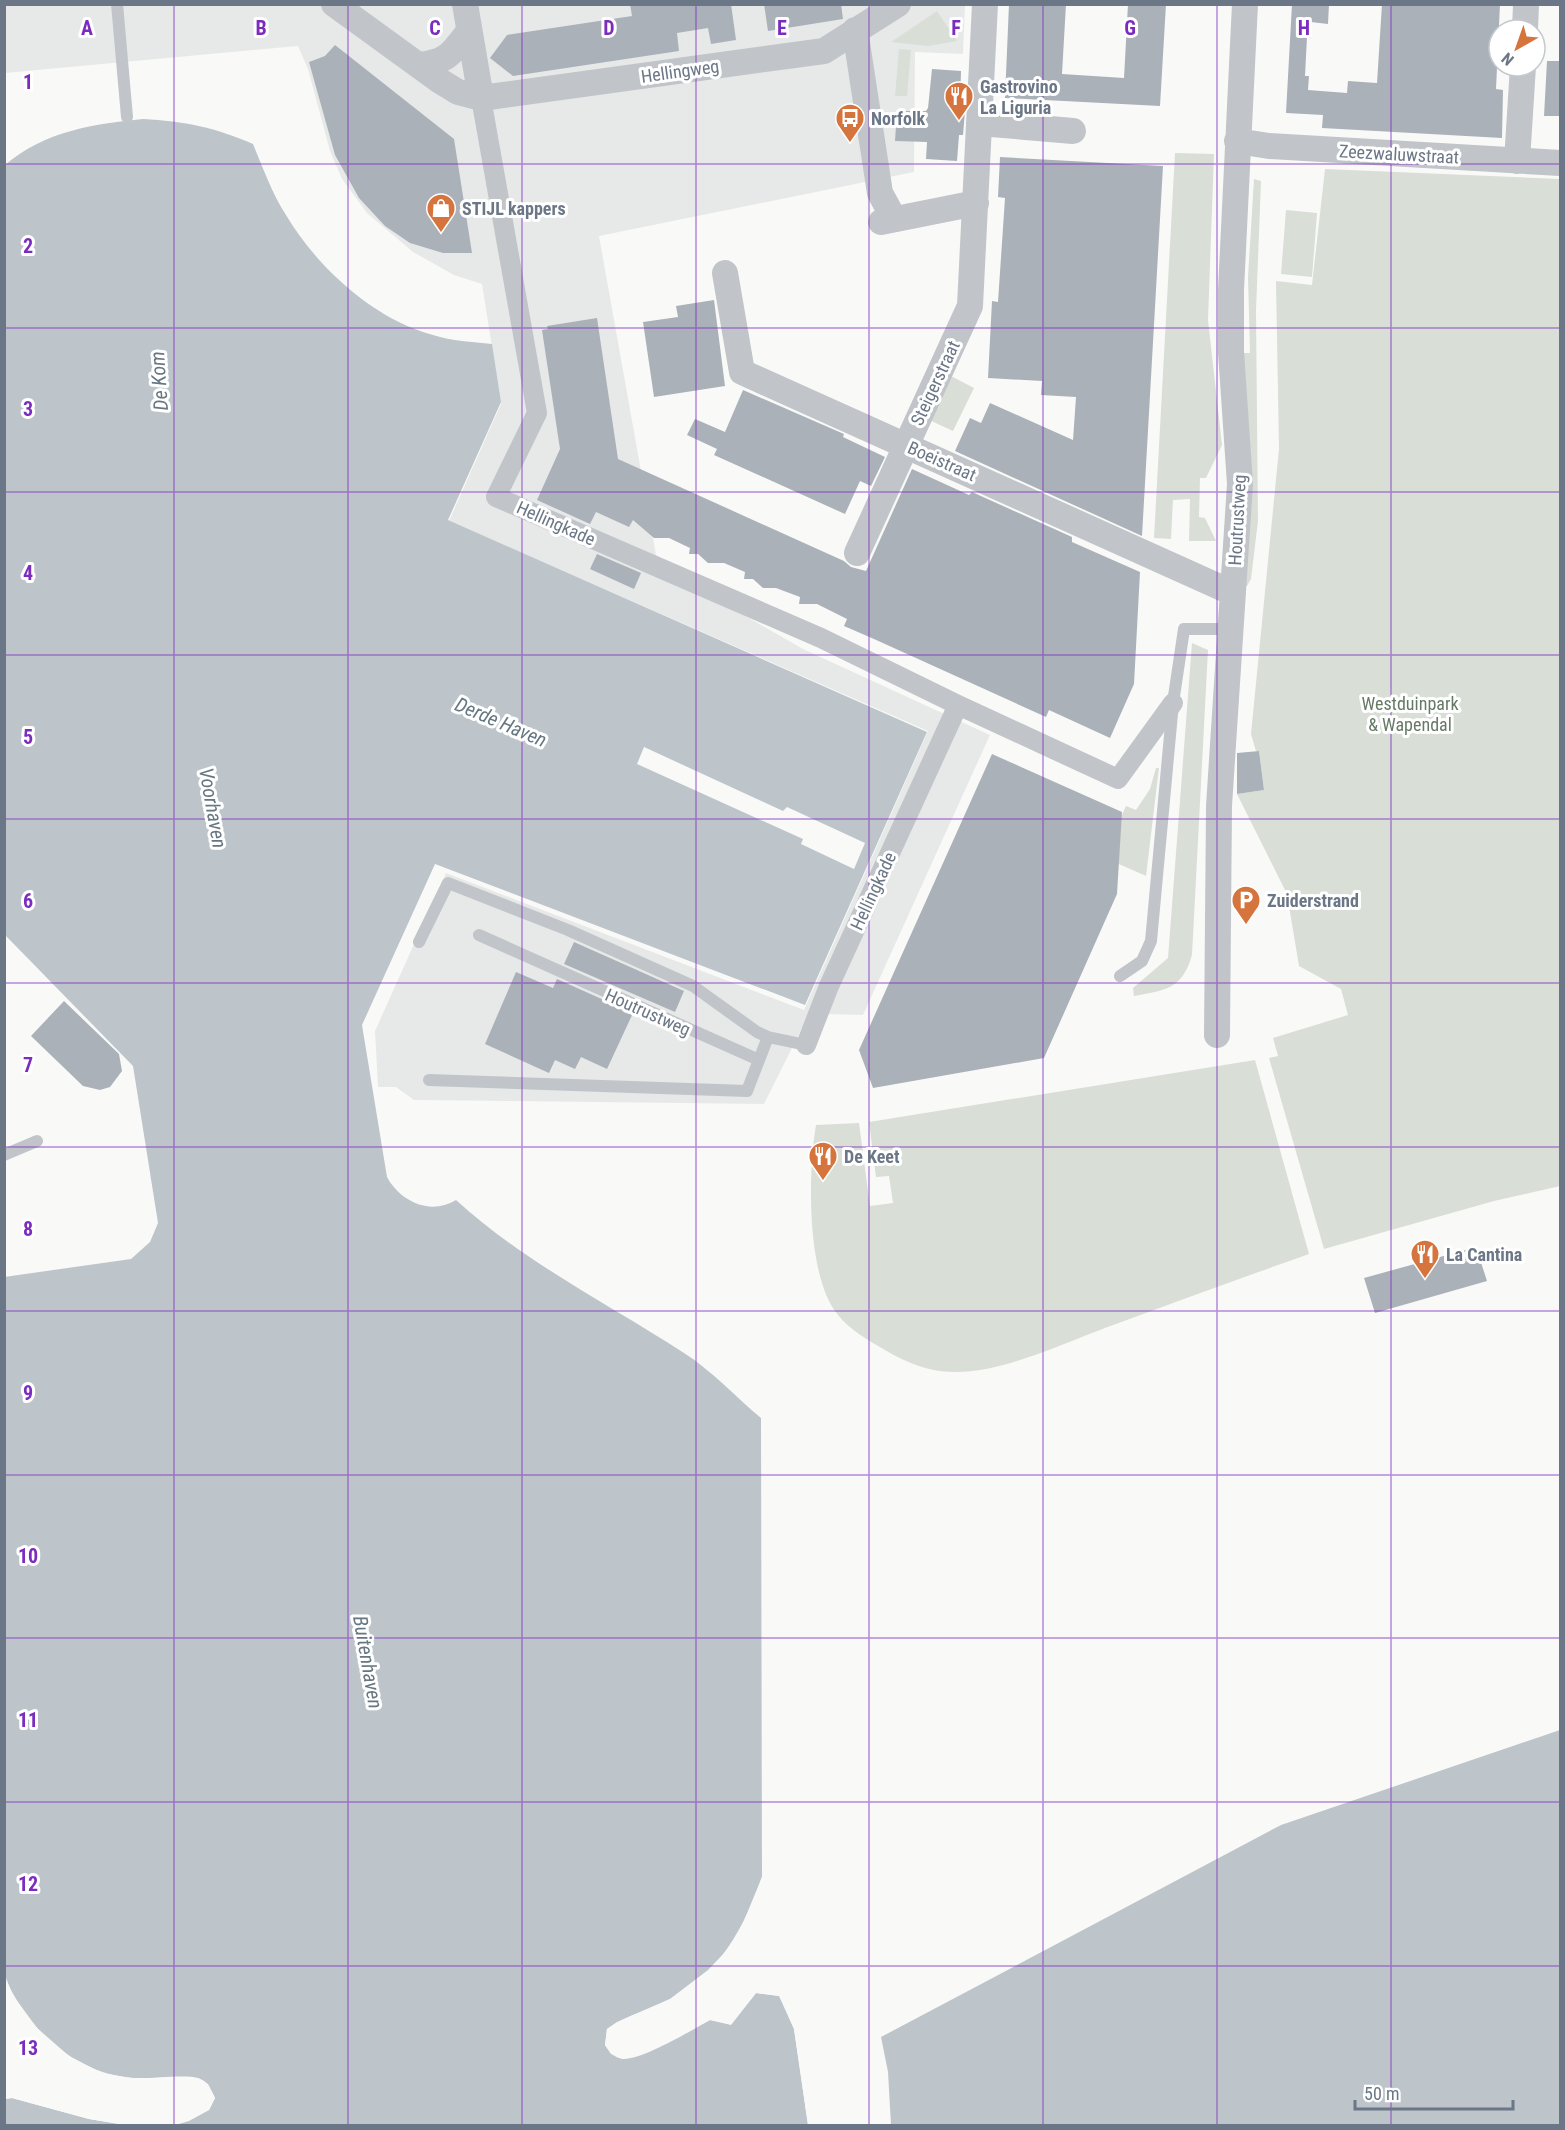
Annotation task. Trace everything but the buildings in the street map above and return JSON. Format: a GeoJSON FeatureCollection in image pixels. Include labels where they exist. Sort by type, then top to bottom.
{"type":"FeatureCollection","features":[{"type":"Feature","properties":{"kind":"street","name":"Hellingweg"},"geometry":{"type":"LineString","coordinates":[[334,4],[458,92],[481,98],[824,51],[865,18],[898,4]]}},
{"type":"Feature","properties":{"kind":"street"},"geometry":{"type":"LineString","coordinates":[[465,4],[481,98]]}},
{"type":"Feature","properties":{"kind":"street","name":"Steigerstraat"},"geometry":{"type":"LineString","coordinates":[[857,553],[970,306],[985,4]]}},
{"type":"Feature","properties":{"kind":"street","name":"Houtrustweg"},"geometry":{"type":"LineString","coordinates":[[1217,1035],[1219,806],[1240,484],[1231,352],[1237,141],[1245,4]]}},
{"type":"Feature","properties":{"kind":"street"},"geometry":{"type":"LineString","coordinates":[[865,18],[880,193],[887,220],[976,203]]}},
{"type":"Feature","properties":{"kind":"street"},"geometry":{"type":"LineString","coordinates":[[418,65],[439,63],[454,51],[469,31]]}},
{"type":"Feature","properties":{"kind":"street"},"geometry":{"type":"LineString","coordinates":[[1518,161],[1522,78]]}},
{"type":"Feature","properties":{"kind":"street","name":"Hellingkade"},"geometry":{"type":"LineString","coordinates":[[481,98],[537,412],[496,497],[820,638],[1119,779],[1173,704]]}},
{"type":"Feature","properties":{"kind":"street"},"geometry":{"type":"LineString","coordinates":[[979,123],[1073,131]]}},
{"type":"Feature","properties":{"kind":"street","name":"Zeezwaluwstraat"},"geometry":{"type":"LineString","coordinates":[[1237,141],[1269,147],[1560,163]]}},
{"type":"Feature","properties":{"kind":"street","name":"Boeistraat"},"geometry":{"type":"LineString","coordinates":[[725,273],[742,372],[1233,593]]}},
{"type":"Feature","properties":{"kind":"street","name":"Hellingkade"},"geometry":{"type":"LineString","coordinates":[[806,1045],[829,987],[958,705]]}},
{"type":"Feature","properties":{"kind":"lane"},"geometry":{"type":"LineString","coordinates":[[117,4],[127,117]]}},
{"type":"Feature","properties":{"kind":"lane"},"geometry":{"type":"LineString","coordinates":[[1120,976],[1142,961],[1151,941],[1173,704],[1184,629],[1230,629]]}},
{"type":"Feature","properties":{"kind":"lane"},"geometry":{"type":"LineString","coordinates":[[419,942],[448,883],[568,930],[693,986],[757,1032],[768,1037],[806,1045]]}},
{"type":"Feature","properties":{"kind":"lane","name":"Houtrustweg"},"geometry":{"type":"LineString","coordinates":[[479,935],[759,1060]]}},
{"type":"Feature","properties":{"kind":"lane"},"geometry":{"type":"LineString","coordinates":[[429,1080],[747,1091],[768,1037]]}},
{"type":"Feature","properties":{"kind":"lane"},"geometry":{"type":"LineString","coordinates":[[4,1155],[36,1141]]}},
{"type":"Feature","properties":{"kind":"shaded area"},"geometry":{"type":"Polygon","coordinates":[[[5,5],[965,5],[963,54],[915,52],[914,172],[599,236],[658,566],[803,649],[990,735],[863,1015],[821,1014],[802,1028],[764,1104],[414,1100],[396,1087],[378,1087],[375,1031],[446,873],[804,1010],[928,731],[449,521],[501,404],[482,284],[454,275],[413,252],[367,213],[342,179],[330,151],[308,69],[298,46],[5,73],[5,5]]]}},
{"type":"Feature","properties":{"kind":"green space"},"geometry":{"type":"Polygon","coordinates":[[[937,11],[957,41],[928,46],[891,42],[937,11]]]}},
{"type":"Feature","properties":{"kind":"green space"},"geometry":{"type":"Polygon","coordinates":[[[899,49],[911,50],[907,96],[895,96],[899,49]]]}},
{"type":"Feature","properties":{"kind":"green space"},"geometry":{"type":"Polygon","coordinates":[[[1175,153],[1214,154],[1208,320],[1222,445],[1206,478],[1200,478],[1199,517],[1205,518],[1216,541],[1189,541],[1190,499],[1173,500],[1171,539],[1154,538],[1175,153]]]}},
{"type":"Feature","properties":{"kind":"green space","name":"Westduinpark & Wapendal"},"geometry":{"type":"Polygon","coordinates":[[[1325,169],[1560,179],[1560,1186],[1494,1201],[1324,1249],[1269,1058],[1278,1056],[1273,1038],[1348,1015],[1341,989],[1299,966],[1287,894],[1237,794],[1264,790],[1259,751],[1256,751],[1251,734],[1279,449],[1276,281],[1312,285],[1325,169]]]}},
{"type":"Feature","properties":{"kind":"green space"},"geometry":{"type":"Polygon","coordinates":[[[1254,179],[1261,181],[1256,311],[1258,521],[1251,579],[1247,586],[1244,586],[1248,470],[1243,353],[1250,353],[1248,277],[1254,179]]]}},
{"type":"Feature","properties":{"kind":"green space"},"geometry":{"type":"Polygon","coordinates":[[[1286,210],[1317,213],[1312,277],[1281,274],[1286,210]]]}},
{"type":"Feature","properties":{"kind":"green space"},"geometry":{"type":"Polygon","coordinates":[[[949,375],[974,388],[953,431],[927,419],[949,375]]]}},
{"type":"Feature","properties":{"kind":"green space"},"geometry":{"type":"Polygon","coordinates":[[[1192,643],[1208,650],[1192,955],[1188,967],[1177,982],[1163,990],[1134,996],[1133,988],[1168,958],[1192,643]]]}},
{"type":"Feature","properties":{"kind":"green space"},"geometry":{"type":"Polygon","coordinates":[[[1156,768],[1159,768],[1146,876],[1103,857],[1126,806],[1136,810],[1150,789],[1156,768]]]}},
{"type":"Feature","properties":{"kind":"green space"},"geometry":{"type":"Polygon","coordinates":[[[1255,1060],[1309,1254],[1030,1357],[971,1371],[935,1370],[918,1366],[901,1358],[848,1325],[838,1315],[828,1298],[820,1276],[812,1223],[812,1169],[816,1125],[859,1123],[870,1206],[893,1203],[889,1176],[876,1177],[869,1122],[1255,1060]]]}},
{"type":"Feature","properties":{"kind":"water"},"geometry":{"type":"Polygon","coordinates":[[[143,119],[200,126],[253,144],[276,198],[299,234],[330,272],[368,304],[389,317],[433,335],[447,339],[492,344],[501,402],[448,520],[927,732],[805,1005],[435,864],[362,1025],[387,1177],[400,1193],[417,1204],[426,1206],[446,1205],[456,1200],[509,1243],[694,1360],[761,1418],[762,1877],[738,1931],[716,1963],[703,1977],[670,1999],[607,2029],[605,2045],[610,2052],[623,2059],[642,2055],[710,2020],[731,2024],[756,1993],[780,1996],[794,2029],[808,2125],[175,2125],[209,2110],[215,2098],[204,2081],[192,2077],[134,2078],[112,2075],[72,2058],[39,2030],[25,2013],[4,1975],[4,1277],[131,1259],[150,1242],[158,1223],[133,1066],[5,935],[5,165],[36,144],[70,131],[143,119]]]}},
{"type":"Feature","properties":{"kind":"water"},"geometry":{"type":"Polygon","coordinates":[[[1560,1730],[1560,2125],[891,2125],[888,2072],[881,2037],[1281,1825],[1560,1730]]]}},
{"type":"Feature","properties":{"kind":"water"},"geometry":{"type":"Polygon","coordinates":[[[12,2098],[89,2119],[127,2125],[5,2126],[5,2099],[12,2098]]]}},
{"type":"Feature","properties":{"kind":"pier"},"geometry":{"type":"Polygon","coordinates":[[[644,747],[783,811],[787,807],[865,843],[854,869],[801,844],[803,839],[637,764],[644,747]]]}},
{"type":"Feature","properties":{"kind":"pier"},"geometry":{"type":"Polygon","coordinates":[[[762,1415],[765,1877],[743,1930],[731,1949],[710,1972],[671,2002],[619,2024],[610,2031],[608,2044],[613,2051],[623,2056],[666,2040],[709,2017],[729,2021],[755,1991],[781,1993],[797,2029],[811,2126],[808,2125],[794,2029],[779,1996],[756,1993],[731,2025],[710,2020],[667,2043],[623,2059],[611,2054],[605,2045],[607,2029],[617,2022],[670,1999],[708,1970],[729,1948],[741,1928],[762,1877],[762,1415]]]}},
{"type":"Feature","properties":{"kind":"pier"},"geometry":{"type":"Polygon","coordinates":[[[5,1975],[12,1994],[37,2028],[69,2056],[102,2073],[130,2078],[198,2078],[208,2084],[215,2098],[209,2110],[189,2121],[172,2126],[207,2108],[212,2098],[206,2086],[197,2081],[154,2082],[102,2075],[68,2058],[53,2047],[25,2018],[10,1995],[5,1975]]]}},
{"type":"Feature","properties":{"kind":"pier"},"geometry":{"type":"Polygon","coordinates":[[[12,2095],[90,2116],[127,2123],[130,2126],[89,2119],[12,2098],[5,2099],[4,2096],[12,2095]]]}},
{"type":"Feature","properties":{"kind":"place","name":"Gastrovino La Liguria"},"geometry":{"type":"Point","coordinates":[959,122]}},
{"type":"Feature","properties":{"kind":"place","name":"Norfolk"},"geometry":{"type":"Point","coordinates":[850,144]}},
{"type":"Feature","properties":{"kind":"place","name":"STIJL kappers"},"geometry":{"type":"Point","coordinates":[441,234]}},
{"type":"Feature","properties":{"kind":"place","name":"Zuiderstrand"},"geometry":{"type":"Point","coordinates":[1246,926]}},
{"type":"Feature","properties":{"kind":"place","name":"De Keet"},"geometry":{"type":"Point","coordinates":[823,1182]}},
{"type":"Feature","properties":{"kind":"place","name":"La Cantina"},"geometry":{"type":"Point","coordinates":[1425,1280]}},
{"type":"Feature","properties":{"kind":"water label","name":"De Kom"},"geometry":{"type":"Point","coordinates":[159,381]}},
{"type":"Feature","properties":{"kind":"water label","name":"Derde Haven"},"geometry":{"type":"Point","coordinates":[501,722]}},
{"type":"Feature","properties":{"kind":"water label","name":"Voorhaven"},"geometry":{"type":"Point","coordinates":[213,808]}},
{"type":"Feature","properties":{"kind":"water label","name":"Buitenhaven"},"geometry":{"type":"Point","coordinates":[368,1662]}}]}
